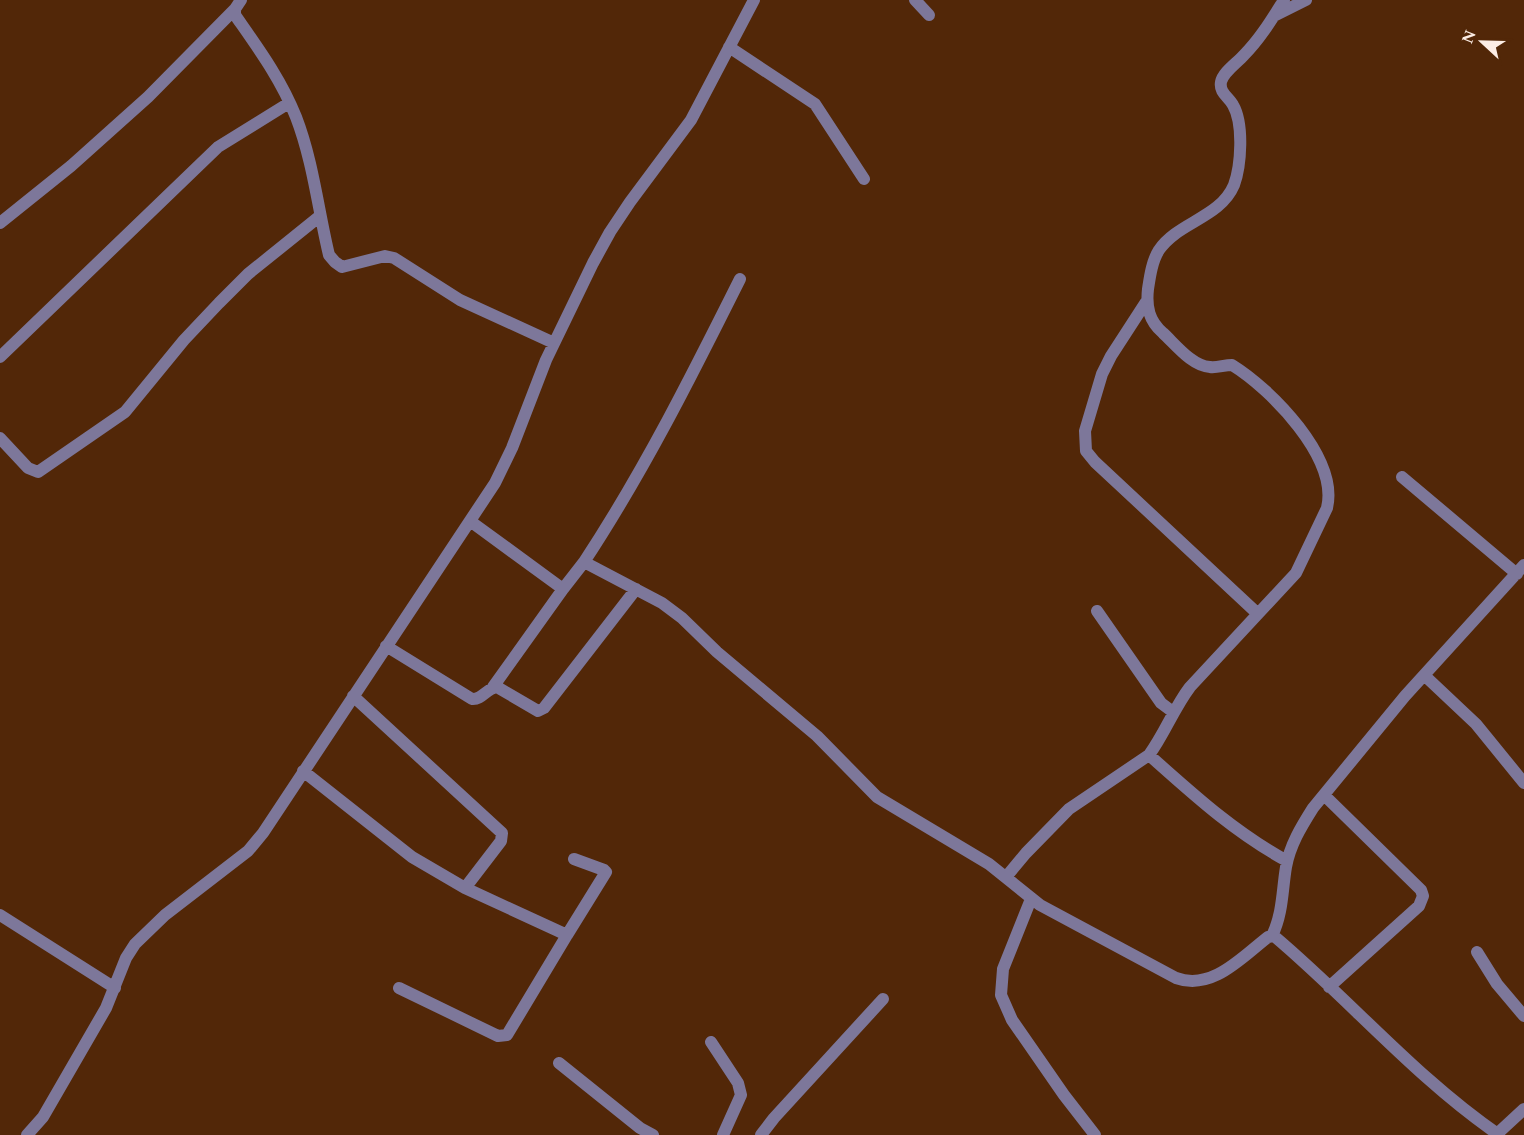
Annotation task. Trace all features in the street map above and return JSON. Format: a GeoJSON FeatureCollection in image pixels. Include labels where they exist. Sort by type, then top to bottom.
{"type":"FeatureCollection","features":[{"type":"Feature","properties":{"kind":"street"},"geometry":{"type":"LineString","coordinates":[[27,1135],[44,1117],[106,1008],[126,958],[135,944],[165,915],[248,851],[263,834],[352,696],[495,483],[512,448],[554,344],[610,232],[691,120],[754,0]]}},
{"type":"Feature","properties":{"kind":"street"},"geometry":{"type":"LineString","coordinates":[[915,0],[929,15]]}},
{"type":"Feature","properties":{"kind":"street"},"geometry":{"type":"LineString","coordinates":[[1006,877],[1069,809],[1138,764],[1149,754],[1190,687],[1296,573],[1327,508],[1330,498],[1329,485],[1322,467],[1310,443],[1286,409],[1232,365],[1213,368],[1202,366],[1193,360],[1155,327],[1146,302],[1151,271],[1159,250],[1169,239],[1218,206],[1233,188],[1239,171],[1238,117],[1233,105],[1222,92],[1221,82],[1225,74],[1247,53],[1284,0]]}},
{"type":"Feature","properties":{"kind":"street"},"geometry":{"type":"LineString","coordinates":[[1273,16],[1306,0]]}},
{"type":"Feature","properties":{"kind":"street"},"geometry":{"type":"LineString","coordinates":[[238,4],[235,15],[274,71],[296,117],[312,172],[329,255],[335,262],[342,267],[385,256],[394,258],[460,300],[554,344]]}},
{"type":"Feature","properties":{"kind":"street"},"geometry":{"type":"LineString","coordinates":[[0,223],[71,166],[148,97],[238,4]]}},
{"type":"Feature","properties":{"kind":"street"},"geometry":{"type":"LineString","coordinates":[[729,47],[815,104],[864,179]]}},
{"type":"Feature","properties":{"kind":"street"},"geometry":{"type":"LineString","coordinates":[[0,357],[218,147],[289,103]]}},
{"type":"Feature","properties":{"kind":"street"},"geometry":{"type":"LineString","coordinates":[[0,438],[28,468],[38,472],[112,422],[136,400],[184,340],[248,274],[320,216]]}},
{"type":"Feature","properties":{"kind":"street"},"geometry":{"type":"LineString","coordinates":[[386,646],[472,699],[478,699],[493,687],[604,531],[670,417],[740,279]]}},
{"type":"Feature","properties":{"kind":"street"},"geometry":{"type":"LineString","coordinates":[[1146,302],[1102,374],[1085,431],[1086,451],[1258,614]]}},
{"type":"Feature","properties":{"kind":"street"},"geometry":{"type":"LineString","coordinates":[[584,561],[662,603],[682,618],[726,659],[817,736],[877,797],[969,851],[1006,877],[1031,899],[1187,982],[1198,982],[1222,972],[1272,936],[1281,913],[1287,861],[1300,827],[1424,675],[1520,569],[1402,477]]}},
{"type":"Feature","properties":{"kind":"street"},"geometry":{"type":"LineString","coordinates":[[470,521],[563,589]]}},
{"type":"Feature","properties":{"kind":"street"},"geometry":{"type":"LineString","coordinates":[[493,687],[502,689],[534,710],[542,710],[636,589]]}},
{"type":"Feature","properties":{"kind":"street"},"geometry":{"type":"LineString","coordinates":[[1097,611],[1154,694],[1173,712]]}},
{"type":"Feature","properties":{"kind":"street"},"geometry":{"type":"LineString","coordinates":[[1424,675],[1476,724],[1524,783]]}},
{"type":"Feature","properties":{"kind":"street"},"geometry":{"type":"LineString","coordinates":[[352,696],[501,830],[503,837],[501,841],[465,888]]}},
{"type":"Feature","properties":{"kind":"street"},"geometry":{"type":"LineString","coordinates":[[1149,754],[1218,816],[1239,832],[1287,861]]}},
{"type":"Feature","properties":{"kind":"street"},"geometry":{"type":"LineString","coordinates":[[303,771],[412,857],[465,888],[567,935]]}},
{"type":"Feature","properties":{"kind":"street"},"geometry":{"type":"LineString","coordinates":[[1324,795],[1421,890],[1423,896],[1419,906],[1329,987]]}},
{"type":"Feature","properties":{"kind":"street"},"geometry":{"type":"LineString","coordinates":[[399,988],[498,1035],[507,1035],[606,872],[574,859]]}},
{"type":"Feature","properties":{"kind":"street"},"geometry":{"type":"LineString","coordinates":[[1031,899],[1003,969],[1001,995],[1012,1020],[1095,1135]]}},
{"type":"Feature","properties":{"kind":"street"},"geometry":{"type":"LineString","coordinates":[[0,915],[115,988]]}},
{"type":"Feature","properties":{"kind":"street"},"geometry":{"type":"LineString","coordinates":[[1272,936],[1444,1094],[1498,1135],[1524,1108]]}},
{"type":"Feature","properties":{"kind":"street"},"geometry":{"type":"LineString","coordinates":[[1477,952],[1497,984],[1524,1016]]}},
{"type":"Feature","properties":{"kind":"street"},"geometry":{"type":"LineString","coordinates":[[761,1135],[789,1101],[883,999]]}},
{"type":"Feature","properties":{"kind":"street"},"geometry":{"type":"LineString","coordinates":[[711,1042],[738,1083],[741,1095],[723,1135]]}},
{"type":"Feature","properties":{"kind":"street"},"geometry":{"type":"LineString","coordinates":[[559,1063],[640,1128],[653,1135]]}}]}
